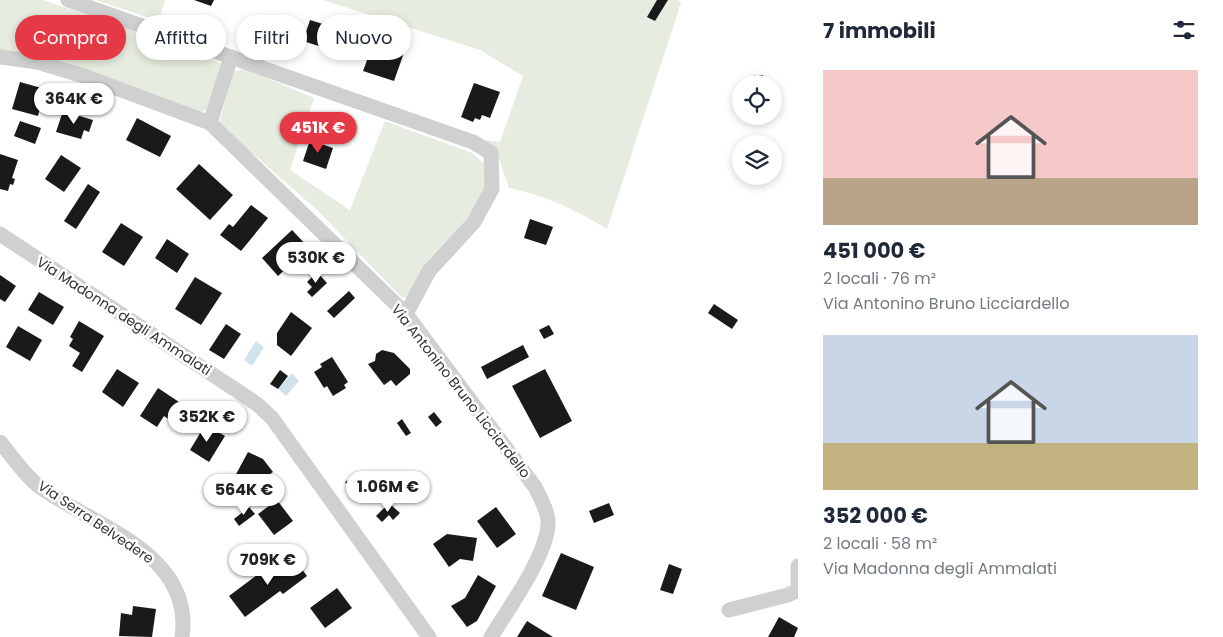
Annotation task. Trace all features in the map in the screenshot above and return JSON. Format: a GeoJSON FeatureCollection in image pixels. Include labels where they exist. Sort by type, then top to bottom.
{"type":"FeatureCollection","features":[{"type":"Feature","properties":{"kind":"street"},"geometry":{"type":"LineString","coordinates":[[68,0],[473,142],[491,152],[492,189],[474,222],[429,271],[406,314]]}},
{"type":"Feature","properties":{"kind":"street","name":"Via Antonino Bruno Licciardello"},"geometry":{"type":"LineString","coordinates":[[0,57],[37,62],[84,76],[210,123],[406,314],[535,488],[548,518],[544,544],[526,580],[491,637]]}},
{"type":"Feature","properties":{"kind":"street"},"geometry":{"type":"LineString","coordinates":[[210,123],[231,57]]}},
{"type":"Feature","properties":{"kind":"street","name":"Via Madonna degli Ammalati"},"geometry":{"type":"LineString","coordinates":[[0,234],[257,404],[272,418],[429,637]]}},
{"type":"Feature","properties":{"kind":"street","name":"Via Serra Belvedere"},"geometry":{"type":"LineString","coordinates":[[0,442],[39,486],[140,548],[169,575],[183,610],[182,637]]}},
{"type":"Feature","properties":{"kind":"street"},"geometry":{"type":"LineString","coordinates":[[798,566],[798,583]]}},
{"type":"Feature","properties":{"kind":"street"},"geometry":{"type":"LineString","coordinates":[[729,610],[788,595],[798,590]]}},
{"type":"Feature","properties":{"kind":"shaded area"},"geometry":{"type":"Polygon","coordinates":[[[0,0],[43,0],[87,15],[15,15],[15,57],[0,53],[0,0]]]}},
{"type":"Feature","properties":{"kind":"shaded area"},"geometry":{"type":"Polygon","coordinates":[[[96,0],[165,0],[161,15],[141,15],[96,0]]]}},
{"type":"Feature","properties":{"kind":"shaded area"},"geometry":{"type":"Polygon","coordinates":[[[323,0],[678,0],[681,3],[607,229],[560,204],[509,188],[495,148],[485,140],[500,142],[523,76],[480,50],[411,28],[411,15],[370,15],[323,0]]]}},
{"type":"Feature","properties":{"kind":"shaded area"},"geometry":{"type":"Polygon","coordinates":[[[126,28],[136,32],[136,60],[213,60],[220,63],[222,72],[208,109],[202,112],[24,60],[126,60],[126,28]]]}},
{"type":"Feature","properties":{"kind":"shaded area"},"geometry":{"type":"Polygon","coordinates":[[[245,69],[314,98],[290,170],[350,210],[385,121],[472,153],[485,164],[485,190],[469,216],[426,263],[410,294],[405,298],[400,296],[317,210],[219,124],[234,71],[245,69]]]}},
{"type":"Feature","properties":{"kind":"water"},"geometry":{"type":"Polygon","coordinates":[[[256,341],[264,347],[252,366],[244,360],[256,341]]]}},
{"type":"Feature","properties":{"kind":"water"},"geometry":{"type":"Polygon","coordinates":[[[292,373],[299,381],[286,396],[278,389],[292,373]]]}},
{"type":"Feature","properties":{"kind":"building"},"geometry":{"type":"Polygon","coordinates":[[[194,0],[214,0],[211,6],[194,0]]]}},
{"type":"Feature","properties":{"kind":"building"},"geometry":{"type":"Polygon","coordinates":[[[657,0],[668,0],[655,21],[647,17],[657,0]]]}},
{"type":"Feature","properties":{"kind":"building"},"geometry":{"type":"Polygon","coordinates":[[[310,20],[317,22],[317,46],[307,42],[307,29],[310,20]]]}},
{"type":"Feature","properties":{"kind":"building"},"geometry":{"type":"Polygon","coordinates":[[[367,60],[401,60],[394,81],[363,71],[367,60]]]}},
{"type":"Feature","properties":{"kind":"building"},"geometry":{"type":"Polygon","coordinates":[[[20,82],[45,89],[38,116],[12,109],[20,82]]]}},
{"type":"Feature","properties":{"kind":"building"},"geometry":{"type":"Polygon","coordinates":[[[474,83],[500,92],[490,118],[482,115],[480,120],[475,118],[473,122],[461,117],[474,83]]]}},
{"type":"Feature","properties":{"kind":"building"},"geometry":{"type":"Polygon","coordinates":[[[63,111],[93,120],[89,132],[84,130],[81,139],[56,132],[63,111]]]}},
{"type":"Feature","properties":{"kind":"building"},"geometry":{"type":"Polygon","coordinates":[[[137,118],[171,136],[160,157],[126,140],[137,118]]]}},
{"type":"Feature","properties":{"kind":"building"},"geometry":{"type":"Polygon","coordinates":[[[20,121],[41,128],[35,144],[14,136],[20,121]]]}},
{"type":"Feature","properties":{"kind":"building"},"geometry":{"type":"Polygon","coordinates":[[[310,140],[333,148],[326,169],[303,161],[310,140]]]}},
{"type":"Feature","properties":{"kind":"building"},"geometry":{"type":"Polygon","coordinates":[[[0,154],[18,160],[12,178],[15,179],[13,185],[10,184],[8,191],[0,189],[0,154]]]}},
{"type":"Feature","properties":{"kind":"building"},"geometry":{"type":"Polygon","coordinates":[[[61,155],[81,168],[64,192],[45,179],[61,155]]]}},
{"type":"Feature","properties":{"kind":"building"},"geometry":{"type":"Polygon","coordinates":[[[199,164],[233,195],[210,220],[176,189],[199,164]]]}},
{"type":"Feature","properties":{"kind":"building"},"geometry":{"type":"Polygon","coordinates":[[[88,184],[100,192],[76,229],[64,221],[88,184]]]}},
{"type":"Feature","properties":{"kind":"building"},"geometry":{"type":"Polygon","coordinates":[[[251,205],[268,218],[241,251],[220,235],[229,224],[233,227],[251,205]]]}},
{"type":"Feature","properties":{"kind":"building"},"geometry":{"type":"Polygon","coordinates":[[[530,219],[553,227],[546,245],[524,238],[530,219]]]}},
{"type":"Feature","properties":{"kind":"building"},"geometry":{"type":"Polygon","coordinates":[[[121,223],[143,237],[124,266],[102,252],[121,223]]]}},
{"type":"Feature","properties":{"kind":"building"},"geometry":{"type":"Polygon","coordinates":[[[292,230],[309,248],[278,276],[262,258],[292,230]]]}},
{"type":"Feature","properties":{"kind":"building"},"geometry":{"type":"Polygon","coordinates":[[[167,239],[189,254],[177,273],[155,258],[167,239]]]}},
{"type":"Feature","properties":{"kind":"building"},"geometry":{"type":"Polygon","coordinates":[[[317,272],[327,283],[312,297],[307,292],[312,287],[307,282],[317,272]]]}},
{"type":"Feature","properties":{"kind":"building"},"geometry":{"type":"Polygon","coordinates":[[[0,275],[16,286],[5,302],[0,299],[0,275]]]}},
{"type":"Feature","properties":{"kind":"building"},"geometry":{"type":"Polygon","coordinates":[[[195,277],[222,293],[201,325],[175,309],[195,277]]]}},
{"type":"Feature","properties":{"kind":"building"},"geometry":{"type":"Polygon","coordinates":[[[349,291],[355,298],[334,318],[327,311],[349,291]]]}},
{"type":"Feature","properties":{"kind":"building"},"geometry":{"type":"Polygon","coordinates":[[[39,292],[64,307],[53,325],[28,310],[39,292]]]}},
{"type":"Feature","properties":{"kind":"building"},"geometry":{"type":"Polygon","coordinates":[[[714,304],[738,320],[732,329],[708,313],[714,304]]]}},
{"type":"Feature","properties":{"kind":"building"},"geometry":{"type":"Polygon","coordinates":[[[291,312],[312,328],[291,356],[277,345],[277,333],[291,312]]]}},
{"type":"Feature","properties":{"kind":"building"},"geometry":{"type":"Polygon","coordinates":[[[79,321],[104,336],[82,372],[72,366],[80,353],[69,346],[73,339],[70,337],[79,321]]]}},
{"type":"Feature","properties":{"kind":"building"},"geometry":{"type":"Polygon","coordinates":[[[226,324],[241,334],[224,359],[209,350],[226,324]]]}},
{"type":"Feature","properties":{"kind":"building"},"geometry":{"type":"Polygon","coordinates":[[[549,325],[554,334],[544,339],[539,330],[549,325]]]}},
{"type":"Feature","properties":{"kind":"building"},"geometry":{"type":"Polygon","coordinates":[[[18,326],[42,340],[30,361],[6,347],[18,326]]]}},
{"type":"Feature","properties":{"kind":"building"},"geometry":{"type":"Polygon","coordinates":[[[523,345],[529,357],[487,379],[481,367],[523,345]]]}},
{"type":"Feature","properties":{"kind":"building"},"geometry":{"type":"Polygon","coordinates":[[[382,350],[394,353],[410,369],[410,374],[396,386],[391,380],[384,385],[368,364],[375,361],[376,354],[382,350]]]}},
{"type":"Feature","properties":{"kind":"building"},"geometry":{"type":"Polygon","coordinates":[[[332,357],[348,382],[344,385],[346,388],[333,396],[327,386],[324,388],[314,372],[322,367],[320,364],[332,357]]]}},
{"type":"Feature","properties":{"kind":"building"},"geometry":{"type":"Polygon","coordinates":[[[117,369],[139,383],[123,407],[102,392],[117,369]]]}},
{"type":"Feature","properties":{"kind":"building"},"geometry":{"type":"Polygon","coordinates":[[[545,369],[572,421],[540,438],[512,386],[545,369]]]}},
{"type":"Feature","properties":{"kind":"building"},"geometry":{"type":"Polygon","coordinates":[[[280,370],[288,376],[278,389],[270,384],[280,370]]]}},
{"type":"Feature","properties":{"kind":"building"},"geometry":{"type":"Polygon","coordinates":[[[158,388],[185,406],[174,423],[164,416],[157,427],[140,416],[158,388]]]}},
{"type":"Feature","properties":{"kind":"building"},"geometry":{"type":"Polygon","coordinates":[[[434,412],[442,422],[436,427],[428,417],[434,412]]]}},
{"type":"Feature","properties":{"kind":"building"},"geometry":{"type":"Polygon","coordinates":[[[402,419],[411,433],[406,436],[397,423],[402,419]]]}},
{"type":"Feature","properties":{"kind":"building"},"geometry":{"type":"Polygon","coordinates":[[[205,425],[225,436],[209,462],[190,450],[205,425]]]}},
{"type":"Feature","properties":{"kind":"building"},"geometry":{"type":"Polygon","coordinates":[[[248,452],[263,459],[273,472],[249,490],[234,478],[248,452]]]}},
{"type":"Feature","properties":{"kind":"building"},"geometry":{"type":"Polygon","coordinates":[[[359,472],[365,481],[372,476],[379,485],[386,479],[391,487],[372,501],[368,496],[359,501],[345,482],[359,472]]]}},
{"type":"Feature","properties":{"kind":"building"},"geometry":{"type":"Polygon","coordinates":[[[277,500],[293,521],[274,535],[258,514],[277,500]]]}},
{"type":"Feature","properties":{"kind":"building"},"geometry":{"type":"Polygon","coordinates":[[[389,503],[400,513],[393,520],[389,515],[382,522],[376,516],[389,503]]]}},
{"type":"Feature","properties":{"kind":"building"},"geometry":{"type":"Polygon","coordinates":[[[609,503],[614,515],[594,523],[589,511],[609,503]]]}},
{"type":"Feature","properties":{"kind":"building"},"geometry":{"type":"Polygon","coordinates":[[[249,507],[255,514],[239,526],[234,519],[249,507]]]}},
{"type":"Feature","properties":{"kind":"building"},"geometry":{"type":"Polygon","coordinates":[[[496,507],[516,534],[497,548],[477,521],[496,507]]]}},
{"type":"Feature","properties":{"kind":"building"},"geometry":{"type":"Polygon","coordinates":[[[447,534],[477,538],[473,561],[460,559],[449,567],[433,544],[447,534]]]}},
{"type":"Feature","properties":{"kind":"building"},"geometry":{"type":"Polygon","coordinates":[[[561,553],[594,567],[576,610],[542,596],[561,553]]]}},
{"type":"Feature","properties":{"kind":"building"},"geometry":{"type":"Polygon","coordinates":[[[291,555],[307,576],[283,594],[280,591],[245,617],[229,596],[265,569],[267,573],[291,555]]]}},
{"type":"Feature","properties":{"kind":"building"},"geometry":{"type":"Polygon","coordinates":[[[669,564],[682,569],[673,594],[660,590],[669,564]]]}},
{"type":"Feature","properties":{"kind":"building"},"geometry":{"type":"Polygon","coordinates":[[[478,575],[496,586],[477,621],[467,627],[451,606],[465,598],[478,575]]]}},
{"type":"Feature","properties":{"kind":"building"},"geometry":{"type":"Polygon","coordinates":[[[337,588],[352,608],[325,628],[310,608],[337,588]]]}},
{"type":"Feature","properties":{"kind":"building"},"geometry":{"type":"Polygon","coordinates":[[[133,606],[156,609],[152,637],[119,636],[121,613],[132,615],[133,606]]]}},
{"type":"Feature","properties":{"kind":"building"},"geometry":{"type":"Polygon","coordinates":[[[779,617],[798,628],[794,637],[768,637],[779,617]]]}},
{"type":"Feature","properties":{"kind":"building"},"geometry":{"type":"Polygon","coordinates":[[[527,621],[553,637],[517,637],[527,621]]]}}]}
